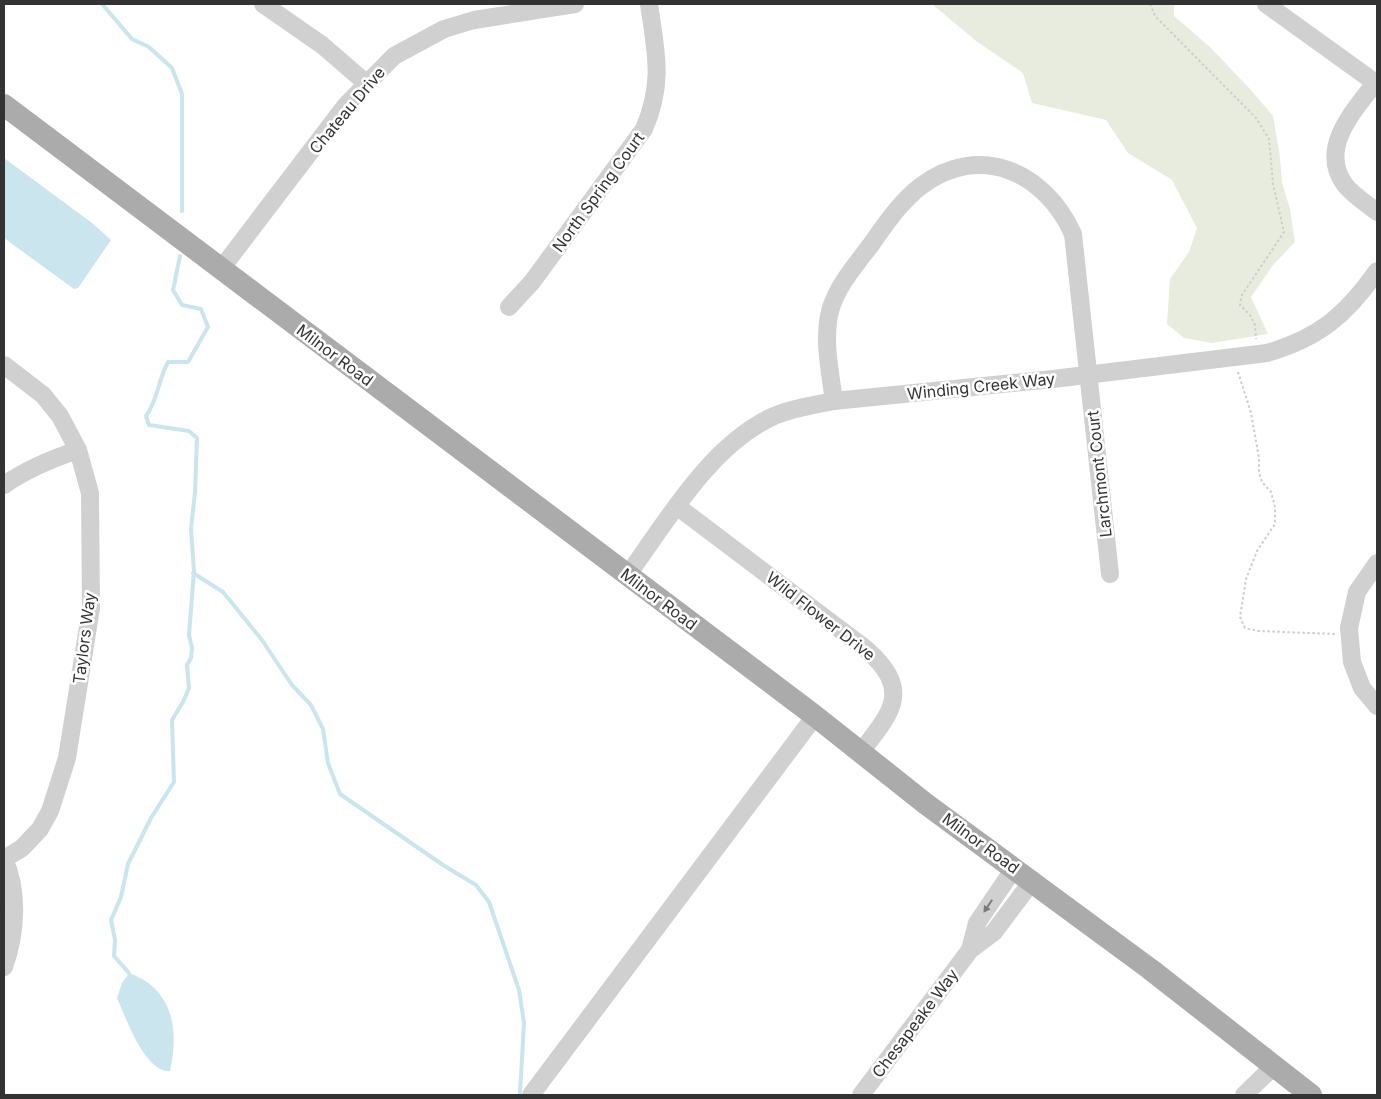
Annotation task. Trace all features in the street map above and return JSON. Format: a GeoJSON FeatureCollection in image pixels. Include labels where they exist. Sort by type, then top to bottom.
{"type":"FeatureCollection","features":[{"type":"Feature","properties":{"kind":"main road","name":"Milnor Road"},"geometry":{"type":"LineString","coordinates":[[4,105],[815,716],[860,753],[1033,880],[1311,1095]]}},
{"type":"Feature","properties":{"kind":"street"},"geometry":{"type":"LineString","coordinates":[[263,4],[308,34],[366,83]]}},
{"type":"Feature","properties":{"kind":"street","name":"Chateau Drive"},"geometry":{"type":"LineString","coordinates":[[220,269],[366,83],[394,56],[444,29],[494,16],[575,4]]}},
{"type":"Feature","properties":{"kind":"street","name":"North Spring Court"},"geometry":{"type":"LineString","coordinates":[[509,307],[532,282],[644,129],[658,80],[649,4]]}},
{"type":"Feature","properties":{"kind":"street"},"geometry":{"type":"LineString","coordinates":[[1266,4],[1376,84],[1346,122],[1338,137],[1336,148],[1337,164],[1345,185],[1377,212]]}},
{"type":"Feature","properties":{"kind":"street","name":"Larchmont Court"},"geometry":{"type":"LineString","coordinates":[[834,401],[827,331],[830,311],[844,282],[894,213],[919,187],[949,170],[976,165],[1015,172],[1031,180],[1055,203],[1066,218],[1072,234],[1110,574]]}},
{"type":"Feature","properties":{"kind":"street","name":"Winding Creek Way"},"geometry":{"type":"LineString","coordinates":[[628,576],[678,507],[719,456],[745,433],[790,410],[834,401],[1236,358],[1267,353],[1289,347],[1315,334],[1344,312],[1377,271]]}},
{"type":"Feature","properties":{"kind":"street","name":"Taylors Way"},"geometry":{"type":"LineString","coordinates":[[4,365],[43,395],[60,416],[78,450],[90,493],[91,608],[67,758],[50,811],[40,829],[22,848],[4,859]]}},
{"type":"Feature","properties":{"kind":"street"},"geometry":{"type":"LineString","coordinates":[[4,485],[47,460],[78,450]]}},
{"type":"Feature","properties":{"kind":"street","name":"Wild Flower Drive"},"geometry":{"type":"LineString","coordinates":[[678,507],[866,649],[890,673],[894,687],[891,705],[873,737],[860,753]]}},
{"type":"Feature","properties":{"kind":"street"},"geometry":{"type":"LineString","coordinates":[[1377,563],[1357,592],[1349,635],[1352,662],[1362,688],[1377,706]]}},
{"type":"Feature","properties":{"kind":"street"},"geometry":{"type":"LineString","coordinates":[[531,1095],[815,716]]}},
{"type":"Feature","properties":{"kind":"street"},"geometry":{"type":"LineString","coordinates":[[4,859],[9,870],[14,909],[9,952],[4,967]]}},
{"type":"Feature","properties":{"kind":"street","name":"Chesapeake Way"},"geometry":{"type":"LineString","coordinates":[[970,950],[976,923],[1015,867]]}},
{"type":"Feature","properties":{"kind":"street","name":"Chesapeake Way"},"geometry":{"type":"LineString","coordinates":[[861,1095],[970,950],[994,932],[1033,880]]}},
{"type":"Feature","properties":{"kind":"street"},"geometry":{"type":"LineString","coordinates":[[1244,1095],[1274,1066]]}},
{"type":"Feature","properties":{"kind":"path"},"geometry":{"type":"LineString","coordinates":[[1150,4],[1155,16],[1256,118],[1269,139],[1273,184],[1284,232],[1242,295],[1240,304],[1250,314],[1255,324],[1257,341],[1249,342]]}},
{"type":"Feature","properties":{"kind":"path"},"geometry":{"type":"LineString","coordinates":[[1236,358],[1238,374],[1251,413],[1259,458],[1259,473],[1262,482],[1271,492],[1275,507],[1275,524],[1257,551],[1246,579],[1240,617],[1245,628],[1258,631],[1349,635]]}},
{"type":"Feature","properties":{"kind":"shaded area"},"geometry":{"type":"Polygon","coordinates":[[[932,4],[1174,4],[1174,16],[1210,47],[1273,116],[1282,183],[1290,209],[1295,242],[1273,265],[1251,297],[1268,334],[1212,343],[1184,338],[1167,324],[1170,279],[1189,252],[1197,228],[1172,180],[1128,153],[1106,120],[1032,103],[1023,73],[976,41],[932,4]]]}},
{"type":"Feature","properties":{"kind":"water"},"geometry":{"type":"Polygon","coordinates":[[[4,158],[92,223],[111,240],[78,288],[74,289],[4,238],[4,158]]]}},
{"type":"Feature","properties":{"kind":"water"},"geometry":{"type":"Polygon","coordinates":[[[129,973],[144,980],[156,989],[170,1013],[174,1041],[170,1071],[161,1069],[152,1063],[145,1054],[131,1030],[117,998],[122,983],[129,973]]]}},
{"type":"Feature","properties":{"kind":"waterway"},"geometry":{"type":"LineString","coordinates":[[102,4],[132,39],[149,47],[172,68],[182,94],[182,211]]}},
{"type":"Feature","properties":{"kind":"waterway"},"geometry":{"type":"LineString","coordinates":[[129,973],[114,956],[115,940],[111,920],[121,897],[128,864],[151,818],[174,782],[172,720],[189,688],[187,665],[191,658],[192,648],[189,635],[194,571],[191,529],[195,492],[197,438],[189,431],[149,425],[146,416],[153,403],[168,362],[188,362],[208,327],[201,309],[182,305],[173,290],[180,256]]}},
{"type":"Feature","properties":{"kind":"waterway"},"geometry":{"type":"LineString","coordinates":[[193,573],[223,592],[262,640],[292,685],[311,705],[323,729],[328,763],[340,794],[443,865],[476,885],[489,902],[519,990],[524,1023],[520,1093]]}}]}
